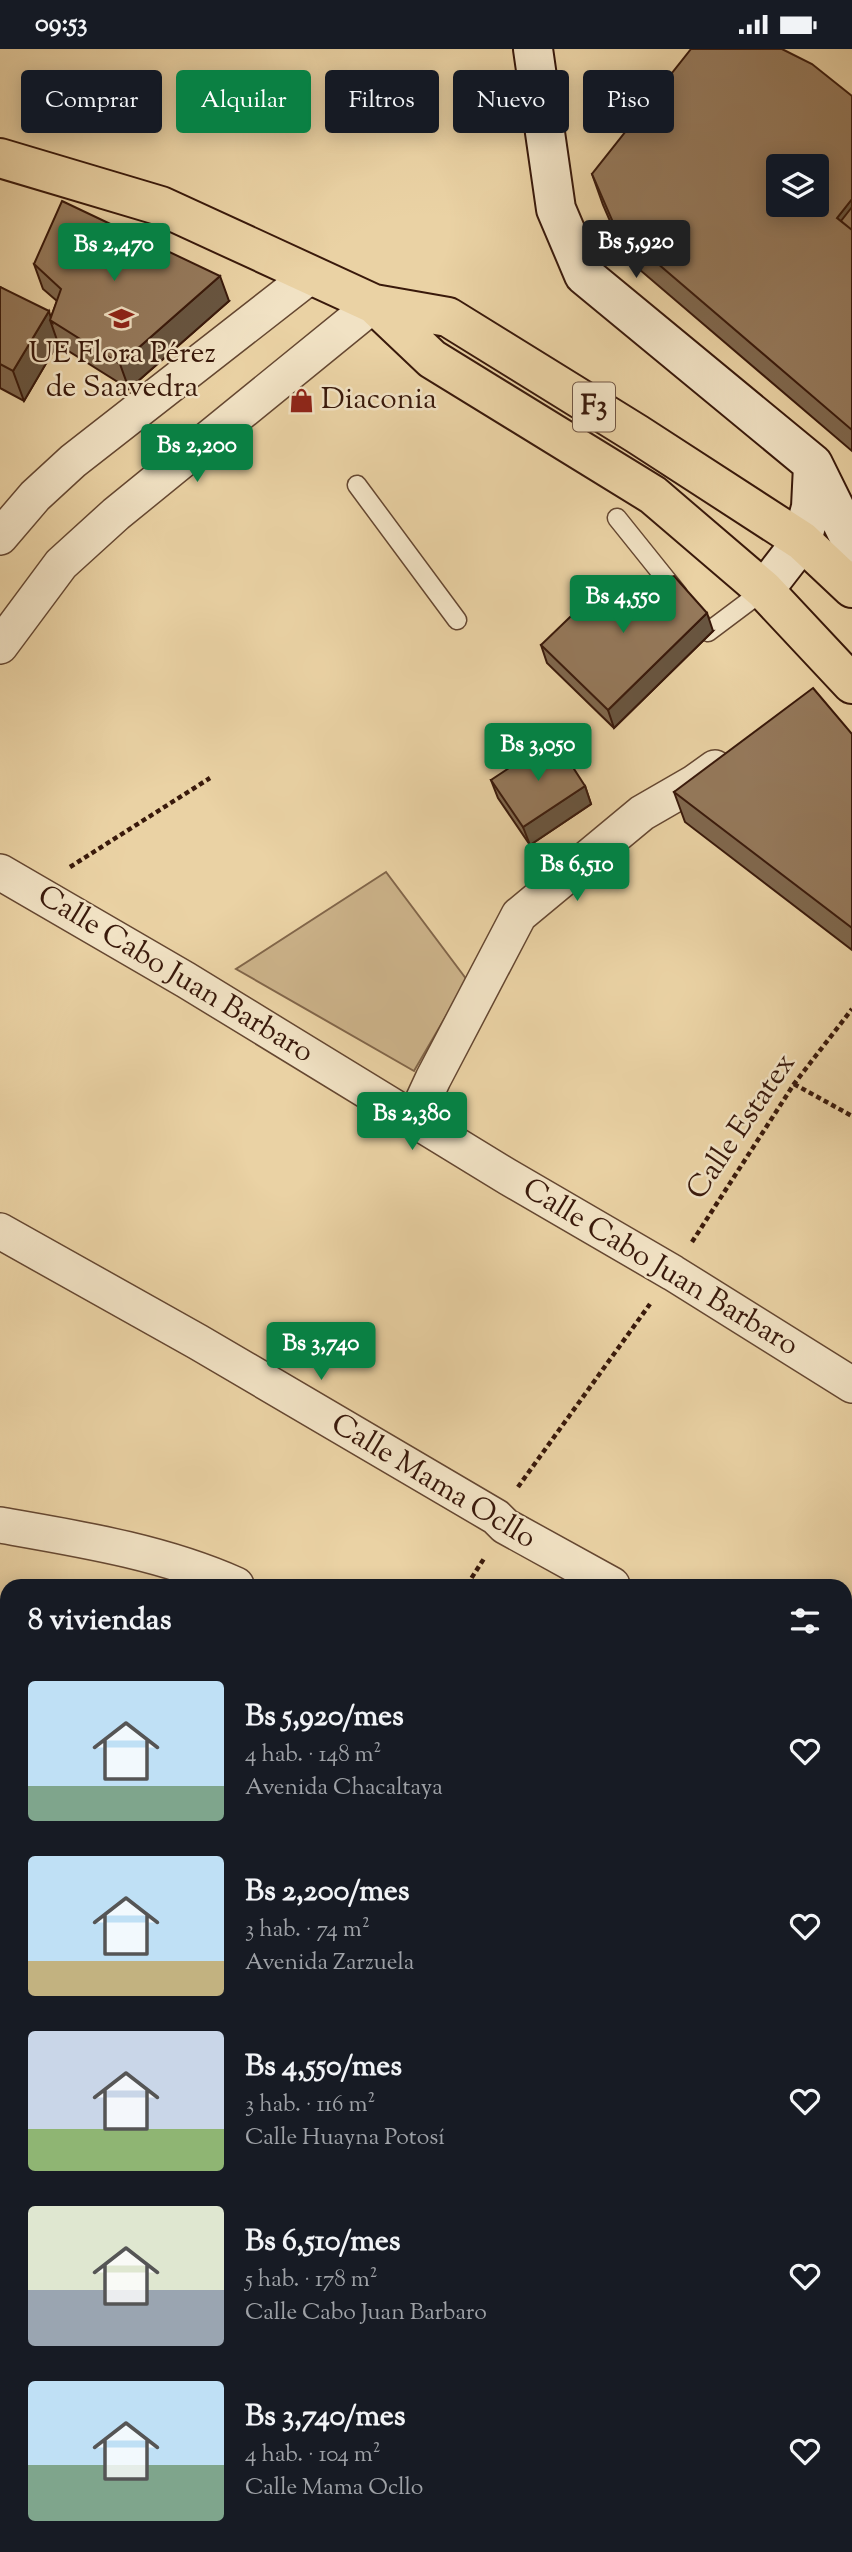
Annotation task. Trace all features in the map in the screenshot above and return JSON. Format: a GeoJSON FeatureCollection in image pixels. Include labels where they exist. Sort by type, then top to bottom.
{"type":"FeatureCollection","features":[{"type":"Feature","properties":{"kind":"highway","name":"F3"},"geometry":{"type":"LineString","coordinates":[[0,158],[161,206],[374,305],[448,317],[637,433],[802,541],[852,588]]}},
{"type":"Feature","properties":{"kind":"highway","name":"F3"},"geometry":{"type":"LineString","coordinates":[[374,305],[432,359],[653,495],[764,590],[852,684]]}},
{"type":"Feature","properties":{"kind":"main road"},"geometry":{"type":"LineString","coordinates":[[533,49],[556,209],[584,275],[813,464],[852,542]]}},
{"type":"Feature","properties":{"kind":"main road"},"geometry":{"type":"LineString","coordinates":[[764,590],[802,541],[811,507],[813,464]]}},
{"type":"Feature","properties":{"kind":"street"},"geometry":{"type":"LineString","coordinates":[[0,537],[35,496],[73,461],[310,276]]}},
{"type":"Feature","properties":{"kind":"street"},"geometry":{"type":"LineString","coordinates":[[0,646],[61,564],[116,514],[374,305]]}},
{"type":"Feature","properties":{"kind":"street"},"geometry":{"type":"LineString","coordinates":[[802,541],[852,542]]}},
{"type":"Feature","properties":{"kind":"street"},"geometry":{"type":"LineString","coordinates":[[414,1120],[519,915],[642,813],[694,783],[736,753]]}},
{"type":"Feature","properties":{"kind":"street","name":"Calle Cabo Juan Barbaro"},"geometry":{"type":"LineString","coordinates":[[0,872],[186,980],[414,1120],[673,1273],[852,1385]]}},
{"type":"Feature","properties":{"kind":"street","name":"Calle Mama Ocllo"},"geometry":{"type":"LineString","coordinates":[[0,1231],[187,1335],[496,1517],[505,1526],[601,1579]]}},
{"type":"Feature","properties":{"kind":"street"},"geometry":{"type":"LineString","coordinates":[[0,1525],[94,1541],[204,1571],[222,1579]]}},
{"type":"Feature","properties":{"kind":"lane"},"geometry":{"type":"LineString","coordinates":[[358,485],[457,619]]}},
{"type":"Feature","properties":{"kind":"lane"},"geometry":{"type":"LineString","coordinates":[[617,518],[708,632],[764,590]]}},
{"type":"Feature","properties":{"kind":"path"},"geometry":{"type":"LineString","coordinates":[[33,891],[210,778]]}},
{"type":"Feature","properties":{"kind":"path","name":"Calle Estatex"},"geometry":{"type":"LineString","coordinates":[[496,1517],[673,1273],[794,1084],[852,1009]]}},
{"type":"Feature","properties":{"kind":"path"},"geometry":{"type":"LineString","coordinates":[[794,1084],[852,1116]]}},
{"type":"Feature","properties":{"kind":"shaded area"},"geometry":{"type":"Polygon","coordinates":[[[386,872],[467,980],[414,1071],[236,969],[386,872]]]}},
{"type":"Feature","properties":{"kind":"building"},"geometry":{"type":"Polygon","coordinates":[[[691,49],[782,49],[812,64],[852,96],[852,199],[837,218],[852,230],[852,430],[615,227],[592,174],[624,133],[674,133],[674,70],[691,49]]]}},
{"type":"Feature","properties":{"kind":"building"},"geometry":{"type":"Polygon","coordinates":[[[62,201],[220,276],[120,364],[50,320],[61,289],[34,264],[62,201]]]}},
{"type":"Feature","properties":{"kind":"building"},"geometry":{"type":"Polygon","coordinates":[[[852,207],[852,230],[841,221],[852,207]]]}},
{"type":"Feature","properties":{"kind":"building"},"geometry":{"type":"Polygon","coordinates":[[[0,287],[49,311],[13,371],[0,364],[0,287]]]}},
{"type":"Feature","properties":{"kind":"building"},"geometry":{"type":"Polygon","coordinates":[[[674,576],[707,613],[608,710],[541,645],[595,593],[674,576]]]}},
{"type":"Feature","properties":{"kind":"building"},"geometry":{"type":"Polygon","coordinates":[[[813,688],[852,734],[852,928],[674,792],[813,688]]]}},
{"type":"Feature","properties":{"kind":"building"},"geometry":{"type":"Polygon","coordinates":[[[554,738],[585,786],[523,827],[491,780],[554,738]]]}},
{"type":"Feature","properties":{"kind":"place","name":"UE Flora Pérez de Saavedra"},"geometry":{"type":"Point","coordinates":[122,319]}},
{"type":"Feature","properties":{"kind":"place","name":"Diaconia"},"geometry":{"type":"Point","coordinates":[301,400]}}]}
